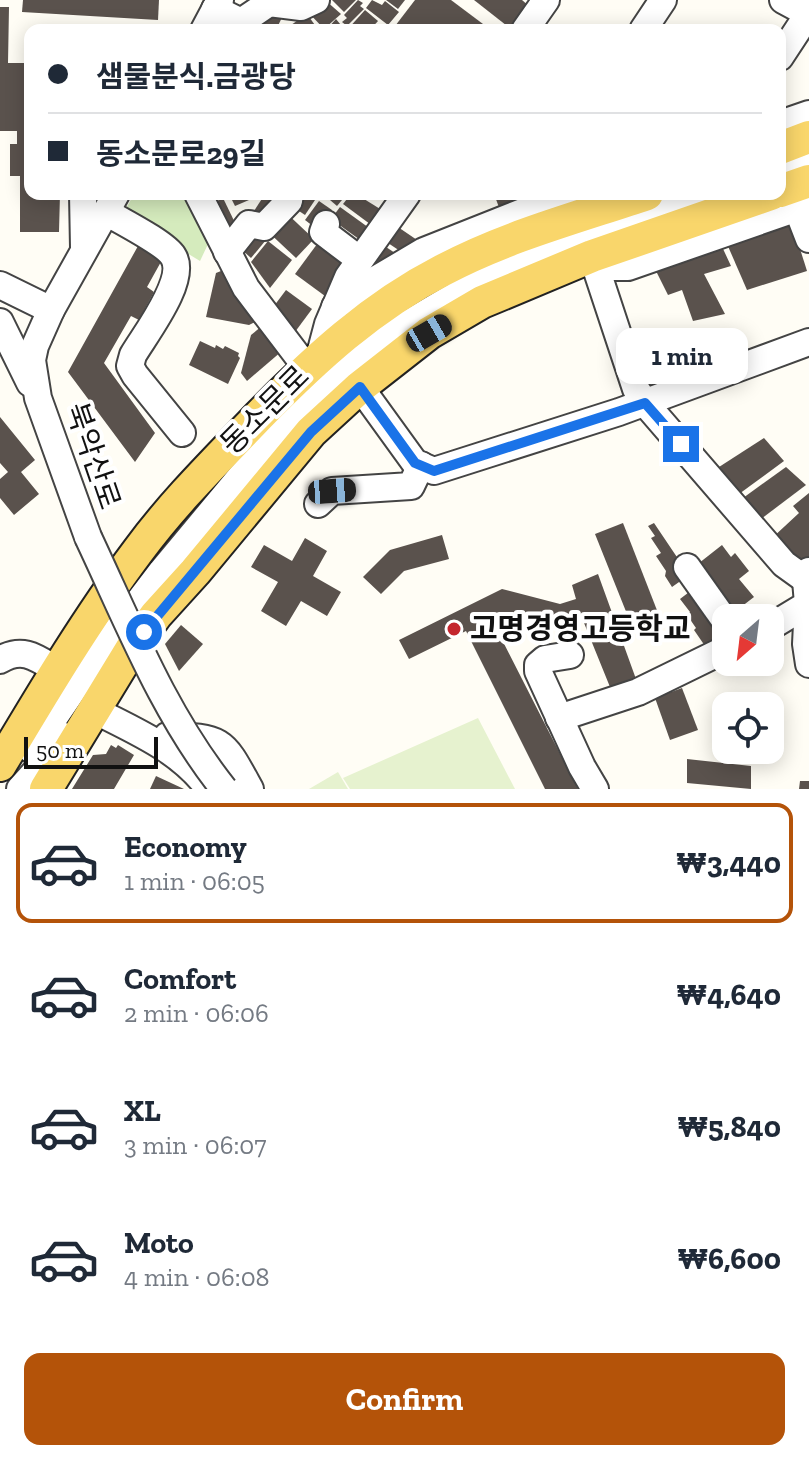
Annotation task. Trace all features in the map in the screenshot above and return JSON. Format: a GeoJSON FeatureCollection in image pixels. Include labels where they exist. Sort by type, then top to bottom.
{"type":"FeatureCollection","features":[{"type":"Feature","properties":{"kind":"main road"},"geometry":{"type":"LineString","coordinates":[[786,146],[809,137]]}},
{"type":"Feature","properties":{"kind":"main road","name":"동소문로"},"geometry":{"type":"LineString","coordinates":[[0,765],[137,552],[177,503],[313,361],[372,312],[443,269],[630,200]]}},
{"type":"Feature","properties":{"kind":"main road","name":"동소문로"},"geometry":{"type":"LineString","coordinates":[[46,789],[156,615],[311,432],[360,387],[429,333],[482,302],[592,256],[780,200]]}},
{"type":"Feature","properties":{"kind":"street"},"geometry":{"type":"LineString","coordinates":[[213,13],[241,22],[256,23],[269,3],[301,7],[316,0]]}},
{"type":"Feature","properties":{"kind":"street"},"geometry":{"type":"LineString","coordinates":[[647,24],[663,0]]}},
{"type":"Feature","properties":{"kind":"street"},"geometry":{"type":"LineString","coordinates":[[783,0],[809,14],[786,48]]}},
{"type":"Feature","properties":{"kind":"street"},"geometry":{"type":"LineString","coordinates":[[529,24],[542,1]]}},
{"type":"Feature","properties":{"kind":"street"},"geometry":{"type":"LineString","coordinates":[[786,122],[809,114]]}},
{"type":"Feature","properties":{"kind":"street"},"geometry":{"type":"LineString","coordinates":[[786,165],[809,156]]}},
{"type":"Feature","properties":{"kind":"street"},"geometry":{"type":"LineString","coordinates":[[786,180],[809,171]]}},
{"type":"Feature","properties":{"kind":"street"},"geometry":{"type":"LineString","coordinates":[[793,196],[809,239]]}},
{"type":"Feature","properties":{"kind":"street"},"geometry":{"type":"LineString","coordinates":[[83,200],[84,252]]}},
{"type":"Feature","properties":{"kind":"street"},"geometry":{"type":"LineString","coordinates":[[201,200],[246,288],[313,361],[348,277],[403,200]]}},
{"type":"Feature","properties":{"kind":"street"},"geometry":{"type":"LineString","coordinates":[[227,252],[249,224],[264,227],[289,200]]}},
{"type":"Feature","properties":{"kind":"street"},"geometry":{"type":"LineString","coordinates":[[335,307],[424,251],[553,200]]}},
{"type":"Feature","properties":{"kind":"street"},"geometry":{"type":"LineString","coordinates":[[3,789],[91,664],[162,571],[241,476],[312,399],[387,336],[490,275],[688,200]]}},
{"type":"Feature","properties":{"kind":"street"},"geometry":{"type":"LineString","coordinates":[[20,789],[47,759],[127,632],[221,524],[248,484],[320,406],[414,328],[543,267],[730,200]]}},
{"type":"Feature","properties":{"kind":"street"},"geometry":{"type":"LineString","coordinates":[[111,203],[175,258],[178,271],[174,285],[133,355],[130,366],[182,433]]}},
{"type":"Feature","properties":{"kind":"street","name":"북악산로"},"geometry":{"type":"LineString","coordinates":[[111,203],[51,310],[35,346],[32,360],[38,398],[88,537],[171,713],[205,766],[224,789]]}},
{"type":"Feature","properties":{"kind":"street"},"geometry":{"type":"LineString","coordinates":[[326,224],[323,232],[360,260]]}},
{"type":"Feature","properties":{"kind":"street"},"geometry":{"type":"LineString","coordinates":[[592,256],[636,389],[645,403],[784,564],[808,584]]}},
{"type":"Feature","properties":{"kind":"street"},"geometry":{"type":"LineString","coordinates":[[0,285],[51,310]]}},
{"type":"Feature","properties":{"kind":"street"},"geometry":{"type":"LineString","coordinates":[[0,322],[38,398]]}},
{"type":"Feature","properties":{"kind":"street"},"geometry":{"type":"LineString","coordinates":[[360,387],[415,463],[434,471],[645,403],[809,342]]}},
{"type":"Feature","properties":{"kind":"street"},"geometry":{"type":"LineString","coordinates":[[318,504],[332,491],[411,486],[421,465]]}},
{"type":"Feature","properties":{"kind":"street"},"geometry":{"type":"LineString","coordinates":[[687,567],[713,604]]}},
{"type":"Feature","properties":{"kind":"street"},"geometry":{"type":"LineString","coordinates":[[784,611],[808,584]]}},
{"type":"Feature","properties":{"kind":"street"},"geometry":{"type":"LineString","coordinates":[[808,584],[806,644],[809,664]]}},
{"type":"Feature","properties":{"kind":"street"},"geometry":{"type":"LineString","coordinates":[[0,660],[17,652],[25,653],[58,671]]}},
{"type":"Feature","properties":{"kind":"street"},"geometry":{"type":"LineString","coordinates":[[570,655],[545,659],[538,668],[595,789]]}},
{"type":"Feature","properties":{"kind":"street"},"geometry":{"type":"LineString","coordinates":[[559,718],[638,692],[712,656]]}},
{"type":"Feature","properties":{"kind":"street"},"geometry":{"type":"LineString","coordinates":[[94,710],[144,736],[186,764],[209,789]]}},
{"type":"Feature","properties":{"kind":"street"},"geometry":{"type":"LineString","coordinates":[[144,736],[206,737],[220,744],[250,789]]}},
{"type":"Feature","properties":{"kind":"street"},"geometry":{"type":"LineString","coordinates":[[183,736],[177,745],[186,764]]}},
{"type":"Feature","properties":{"kind":"green space"},"geometry":{"type":"Polygon","coordinates":[[[131,200],[190,200],[209,242],[200,261],[123,214],[131,200]]]}},
{"type":"Feature","properties":{"kind":"green space"},"geometry":{"type":"Polygon","coordinates":[[[478,718],[515,789],[350,789],[343,778],[478,718]]]}},
{"type":"Feature","properties":{"kind":"green space"},"geometry":{"type":"Polygon","coordinates":[[[338,772],[348,789],[309,789],[338,772]]]}},
{"type":"Feature","properties":{"kind":"building"},"geometry":{"type":"Polygon","coordinates":[[[23,0],[159,0],[158,20],[22,12],[23,0]]]}},
{"type":"Feature","properties":{"kind":"building"},"geometry":{"type":"Polygon","coordinates":[[[325,0],[341,14],[330,24],[319,24],[308,12],[325,0]]]}},
{"type":"Feature","properties":{"kind":"building"},"geometry":{"type":"Polygon","coordinates":[[[332,0],[356,0],[344,12],[332,0]]]}},
{"type":"Feature","properties":{"kind":"building"},"geometry":{"type":"Polygon","coordinates":[[[358,0],[363,3],[360,6],[364,9],[349,24],[342,22],[347,18],[344,15],[358,0]]]}},
{"type":"Feature","properties":{"kind":"building"},"geometry":{"type":"Polygon","coordinates":[[[372,0],[382,5],[385,1],[399,12],[387,24],[366,8],[372,0]]]}},
{"type":"Feature","properties":{"kind":"building"},"geometry":{"type":"Polygon","coordinates":[[[386,0],[405,0],[398,9],[386,0]]]}},
{"type":"Feature","properties":{"kind":"building"},"geometry":{"type":"Polygon","coordinates":[[[415,0],[451,0],[483,24],[397,24],[415,0]]]}},
{"type":"Feature","properties":{"kind":"building"},"geometry":{"type":"Polygon","coordinates":[[[474,0],[522,0],[529,6],[515,24],[505,24],[474,0]]]}},
{"type":"Feature","properties":{"kind":"building"},"geometry":{"type":"Polygon","coordinates":[[[0,7],[9,7],[8,63],[24,63],[24,200],[60,200],[59,232],[20,232],[20,176],[10,176],[10,144],[17,144],[17,131],[0,131],[0,7]]]}},
{"type":"Feature","properties":{"kind":"building"},"geometry":{"type":"Polygon","coordinates":[[[286,9],[279,24],[261,24],[255,17],[286,9]]]}},
{"type":"Feature","properties":{"kind":"building"},"geometry":{"type":"Polygon","coordinates":[[[365,10],[378,21],[375,24],[352,24],[365,10]]]}},
{"type":"Feature","properties":{"kind":"building"},"geometry":{"type":"Polygon","coordinates":[[[307,14],[314,24],[292,24],[307,14]]]}},
{"type":"Feature","properties":{"kind":"building"},"geometry":{"type":"Polygon","coordinates":[[[224,200],[239,231],[229,236],[213,203],[224,200]]]}},
{"type":"Feature","properties":{"kind":"building"},"geometry":{"type":"Polygon","coordinates":[[[232,200],[249,200],[235,206],[232,200]]]}},
{"type":"Feature","properties":{"kind":"building"},"geometry":{"type":"Polygon","coordinates":[[[261,200],[275,200],[267,219],[254,211],[261,200]]]}},
{"type":"Feature","properties":{"kind":"building"},"geometry":{"type":"Polygon","coordinates":[[[293,200],[315,200],[305,215],[290,205],[293,200]]]}},
{"type":"Feature","properties":{"kind":"building"},"geometry":{"type":"Polygon","coordinates":[[[346,200],[366,200],[385,212],[374,227],[343,204],[346,200]]]}},
{"type":"Feature","properties":{"kind":"building"},"geometry":{"type":"Polygon","coordinates":[[[496,200],[526,200],[500,210],[496,200]]]}},
{"type":"Feature","properties":{"kind":"building"},"geometry":{"type":"Polygon","coordinates":[[[319,201],[332,210],[318,230],[305,220],[319,201]]]}},
{"type":"Feature","properties":{"kind":"building"},"geometry":{"type":"Polygon","coordinates":[[[340,207],[372,230],[363,242],[331,219],[340,207]]]}},
{"type":"Feature","properties":{"kind":"building"},"geometry":{"type":"Polygon","coordinates":[[[282,209],[314,239],[296,258],[264,228],[282,209]]]}},
{"type":"Feature","properties":{"kind":"building"},"geometry":{"type":"Polygon","coordinates":[[[790,217],[807,271],[747,290],[724,237],[790,217]]]}},
{"type":"Feature","properties":{"kind":"building"},"geometry":{"type":"Polygon","coordinates":[[[395,225],[420,242],[406,255],[385,241],[395,225]]]}},
{"type":"Feature","properties":{"kind":"building"},"geometry":{"type":"Polygon","coordinates":[[[250,227],[266,240],[251,258],[241,249],[250,227]]]}},
{"type":"Feature","properties":{"kind":"building"},"geometry":{"type":"Polygon","coordinates":[[[323,236],[349,264],[325,296],[295,274],[323,236]]]}},
{"type":"Feature","properties":{"kind":"building"},"geometry":{"type":"Polygon","coordinates":[[[718,238],[731,266],[704,274],[725,314],[693,321],[682,290],[668,295],[653,265],[718,238]]]}},
{"type":"Feature","properties":{"kind":"building"},"geometry":{"type":"Polygon","coordinates":[[[268,241],[292,260],[270,288],[251,262],[268,241]]]}},
{"type":"Feature","properties":{"kind":"building"},"geometry":{"type":"Polygon","coordinates":[[[383,245],[404,259],[376,265],[372,262],[383,245]]]}},
{"type":"Feature","properties":{"kind":"building"},"geometry":{"type":"Polygon","coordinates":[[[138,246],[162,260],[147,287],[154,292],[139,320],[131,316],[104,363],[155,433],[135,462],[68,372],[138,246]]]}},
{"type":"Feature","properties":{"kind":"building"},"geometry":{"type":"Polygon","coordinates":[[[226,269],[255,322],[249,325],[206,317],[216,273],[226,269]]]}},
{"type":"Feature","properties":{"kind":"building"},"geometry":{"type":"Polygon","coordinates":[[[286,290],[312,309],[295,332],[271,310],[286,290]]]}},
{"type":"Feature","properties":{"kind":"building"},"geometry":{"type":"Polygon","coordinates":[[[262,326],[282,351],[247,381],[241,373],[251,335],[262,326]]]}},
{"type":"Feature","properties":{"kind":"building"},"geometry":{"type":"Polygon","coordinates":[[[200,341],[215,348],[216,345],[223,349],[225,346],[239,353],[240,358],[228,384],[189,365],[200,341]]]}},
{"type":"Feature","properties":{"kind":"building"},"geometry":{"type":"Polygon","coordinates":[[[0,417],[35,460],[21,472],[39,494],[14,515],[0,498],[0,479],[8,472],[0,463],[0,417]]]}},
{"type":"Feature","properties":{"kind":"building"},"geometry":{"type":"Polygon","coordinates":[[[764,438],[784,461],[739,494],[719,467],[764,438]]]}},
{"type":"Feature","properties":{"kind":"building"},"geometry":{"type":"Polygon","coordinates":[[[786,467],[806,485],[761,519],[743,498],[786,467]]]}},
{"type":"Feature","properties":{"kind":"building"},"geometry":{"type":"Polygon","coordinates":[[[809,493],[809,558],[799,566],[771,539],[799,513],[793,506],[809,493]]]}},
{"type":"Feature","properties":{"kind":"building"},"geometry":{"type":"Polygon","coordinates":[[[623,523],[660,618],[633,629],[595,534],[623,523]]]}},
{"type":"Feature","properties":{"kind":"building"},"geometry":{"type":"Polygon","coordinates":[[[654,523],[689,575],[672,587],[656,556],[661,553],[651,538],[655,536],[648,526],[654,523]]]}},
{"type":"Feature","properties":{"kind":"building"},"geometry":{"type":"Polygon","coordinates":[[[442,535],[449,559],[404,571],[381,594],[363,577],[390,550],[442,535]]]}},
{"type":"Feature","properties":{"kind":"building"},"geometry":{"type":"Polygon","coordinates":[[[305,538],[327,551],[313,576],[341,592],[327,616],[301,601],[286,626],[261,611],[278,582],[251,567],[264,545],[292,561],[305,538]]]}},
{"type":"Feature","properties":{"kind":"building"},"geometry":{"type":"Polygon","coordinates":[[[722,545],[731,557],[735,553],[749,571],[739,579],[754,597],[745,604],[724,604],[694,567],[722,545]]]}},
{"type":"Feature","properties":{"kind":"building"},"geometry":{"type":"Polygon","coordinates":[[[598,574],[636,679],[610,687],[580,613],[558,621],[522,614],[519,632],[505,629],[507,617],[494,624],[578,789],[545,789],[466,631],[409,659],[399,640],[502,589],[560,604],[576,599],[572,585],[598,574]]]}},
{"type":"Feature","properties":{"kind":"building"},"geometry":{"type":"Polygon","coordinates":[[[697,586],[712,609],[712,641],[705,646],[687,615],[690,612],[680,599],[697,586]]]}},
{"type":"Feature","properties":{"kind":"building"},"geometry":{"type":"Polygon","coordinates":[[[181,625],[203,644],[179,671],[165,644],[181,625]]]}},
{"type":"Feature","properties":{"kind":"building"},"geometry":{"type":"Polygon","coordinates":[[[682,688],[698,730],[670,740],[655,698],[682,688]]]}},
{"type":"Feature","properties":{"kind":"building"},"geometry":{"type":"Polygon","coordinates":[[[111,745],[116,748],[118,745],[134,755],[114,789],[72,789],[93,755],[106,754],[111,745]]]}},
{"type":"Feature","properties":{"kind":"building"},"geometry":{"type":"Polygon","coordinates":[[[687,759],[751,766],[751,789],[687,783],[687,759]]]}},
{"type":"Feature","properties":{"kind":"building"},"geometry":{"type":"Polygon","coordinates":[[[156,776],[184,789],[150,789],[156,776]]]}},
{"type":"Feature","properties":{"kind":"building"},"geometry":{"type":"Polygon","coordinates":[[[800,781],[809,781],[809,789],[799,789],[800,781]]]}},
{"type":"Feature","properties":{"kind":"place","name":"고명경영고등학교"},"geometry":{"type":"Point","coordinates":[454,629]}},
{"type":"Feature","properties":{"kind":"route"},"geometry":{"type":"LineString","coordinates":[[144,632],[311,432],[360,387],[415,463],[434,471],[645,403],[681,444]]}}]}
